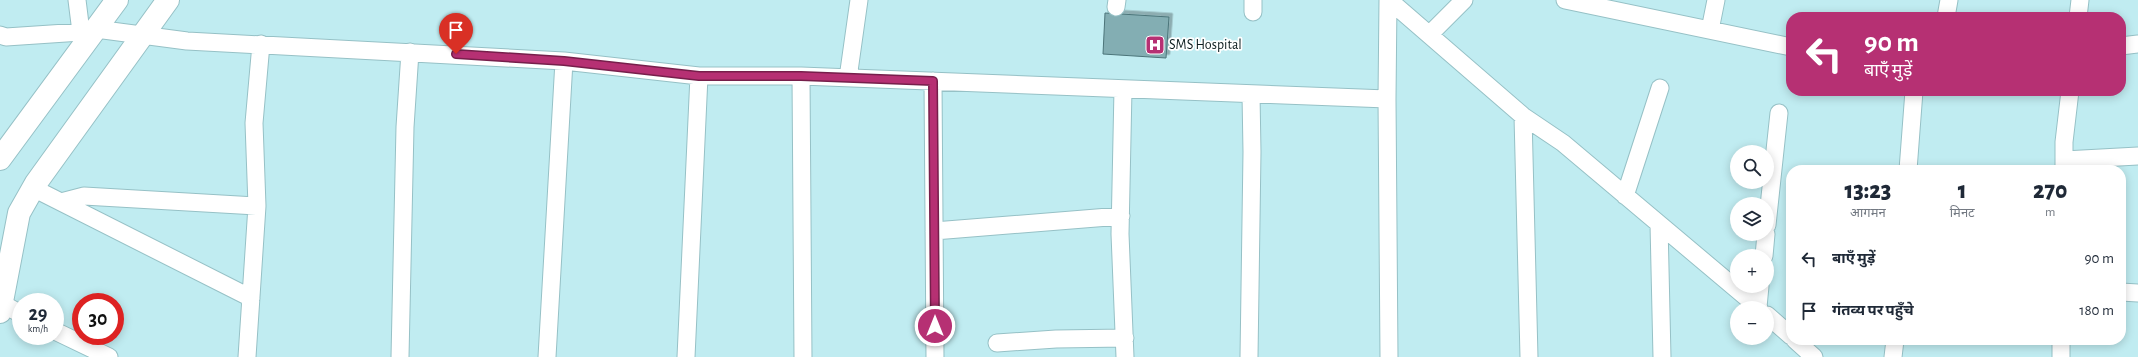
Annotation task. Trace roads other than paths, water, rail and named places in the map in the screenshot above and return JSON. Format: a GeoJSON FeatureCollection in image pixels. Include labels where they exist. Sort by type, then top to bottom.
{"type":"FeatureCollection","features":[{"type":"Feature","properties":{"kind":"street"},"geometry":{"type":"LineString","coordinates":[[77,0],[89,31]]}},
{"type":"Feature","properties":{"kind":"street"},"geometry":{"type":"LineString","coordinates":[[0,159],[89,31],[117,0]]}},
{"type":"Feature","properties":{"kind":"street"},"geometry":{"type":"LineString","coordinates":[[12,311],[0,307],[19,213],[33,188],[168,0]]}},
{"type":"Feature","properties":{"kind":"street"},"geometry":{"type":"LineString","coordinates":[[848,78],[859,0]]}},
{"type":"Feature","properties":{"kind":"street"},"geometry":{"type":"LineString","coordinates":[[1389,0],[1523,116],[1563,143],[1750,301]]}},
{"type":"Feature","properties":{"kind":"street"},"geometry":{"type":"LineString","coordinates":[[1389,0],[1387,99],[1389,357]]}},
{"type":"Feature","properties":{"kind":"street"},"geometry":{"type":"LineString","coordinates":[[1430,34],[1464,0]]}},
{"type":"Feature","properties":{"kind":"street"},"geometry":{"type":"LineString","coordinates":[[1565,0],[1591,3],[1786,46]]}},
{"type":"Feature","properties":{"kind":"street"},"geometry":{"type":"LineString","coordinates":[[1710,30],[1716,0]]}},
{"type":"Feature","properties":{"kind":"street"},"geometry":{"type":"LineString","coordinates":[[1947,12],[1949,0]]}},
{"type":"Feature","properties":{"kind":"street"},"geometry":{"type":"LineString","coordinates":[[2079,12],[2080,0]]}},
{"type":"Feature","properties":{"kind":"street"},"geometry":{"type":"LineString","coordinates":[[0,34],[6,37],[89,31],[144,34],[188,41],[564,61],[699,76],[801,76],[1387,99]]}},
{"type":"Feature","properties":{"kind":"street"},"geometry":{"type":"LineString","coordinates":[[247,357],[257,206],[254,123],[261,44]]}},
{"type":"Feature","properties":{"kind":"street"},"geometry":{"type":"LineString","coordinates":[[2126,45],[2138,44]]}},
{"type":"Feature","properties":{"kind":"street"},"geometry":{"type":"LineString","coordinates":[[400,357],[405,127],[410,52]]}},
{"type":"Feature","properties":{"kind":"street"},"geometry":{"type":"LineString","coordinates":[[547,357],[564,61]]}},
{"type":"Feature","properties":{"kind":"street"},"geometry":{"type":"LineString","coordinates":[[686,357],[699,76]]}},
{"type":"Feature","properties":{"kind":"street"},"geometry":{"type":"LineString","coordinates":[[801,76],[803,357]]}},
{"type":"Feature","properties":{"kind":"street"},"geometry":{"type":"LineString","coordinates":[[933,81],[935,357]]}},
{"type":"Feature","properties":{"kind":"street"},"geometry":{"type":"LineString","coordinates":[[1625,196],[1660,88]]}},
{"type":"Feature","properties":{"kind":"street"},"geometry":{"type":"LineString","coordinates":[[1123,89],[1121,216],[1125,357]]}},
{"type":"Feature","properties":{"kind":"street"},"geometry":{"type":"LineString","coordinates":[[1249,357],[1252,152],[1251,94]]}},
{"type":"Feature","properties":{"kind":"street"},"geometry":{"type":"LineString","coordinates":[[1908,165],[1914,96]]}},
{"type":"Feature","properties":{"kind":"street"},"geometry":{"type":"LineString","coordinates":[[2070,96],[2064,165],[2138,156]]}},
{"type":"Feature","properties":{"kind":"street"},"geometry":{"type":"LineString","coordinates":[[1770,197],[1779,113]]}},
{"type":"Feature","properties":{"kind":"street"},"geometry":{"type":"LineString","coordinates":[[1523,116],[1529,357]]}},
{"type":"Feature","properties":{"kind":"street"},"geometry":{"type":"LineString","coordinates":[[33,188],[252,298]]}},
{"type":"Feature","properties":{"kind":"street"},"geometry":{"type":"LineString","coordinates":[[61,202],[84,196],[257,206]]}},
{"type":"Feature","properties":{"kind":"street"},"geometry":{"type":"LineString","coordinates":[[934,231],[1121,216]]}},
{"type":"Feature","properties":{"kind":"street"},"geometry":{"type":"LineString","coordinates":[[1659,224],[1662,357]]}},
{"type":"Feature","properties":{"kind":"street"},"geometry":{"type":"LineString","coordinates":[[2126,292],[2138,293]]}},
{"type":"Feature","properties":{"kind":"street"},"geometry":{"type":"LineString","coordinates":[[1774,321],[1786,332]]}},
{"type":"Feature","properties":{"kind":"street"},"geometry":{"type":"LineString","coordinates":[[64,335],[109,357]]}},
{"type":"Feature","properties":{"kind":"street"},"geometry":{"type":"LineString","coordinates":[[997,343],[1056,339],[1125,338]]}},
{"type":"Feature","properties":{"kind":"street"},"geometry":{"type":"LineString","coordinates":[[1801,345],[1814,357]]}},
{"type":"Feature","properties":{"kind":"street"},"geometry":{"type":"LineString","coordinates":[[1893,357],[1894,345]]}},
{"type":"Feature","properties":{"kind":"street"},"geometry":{"type":"LineString","coordinates":[[2061,357],[2062,345]]}},
{"type":"Feature","properties":{"kind":"place","name":"SMS Hospital"},"geometry":{"type":"Point","coordinates":[1155,45]}}]}
